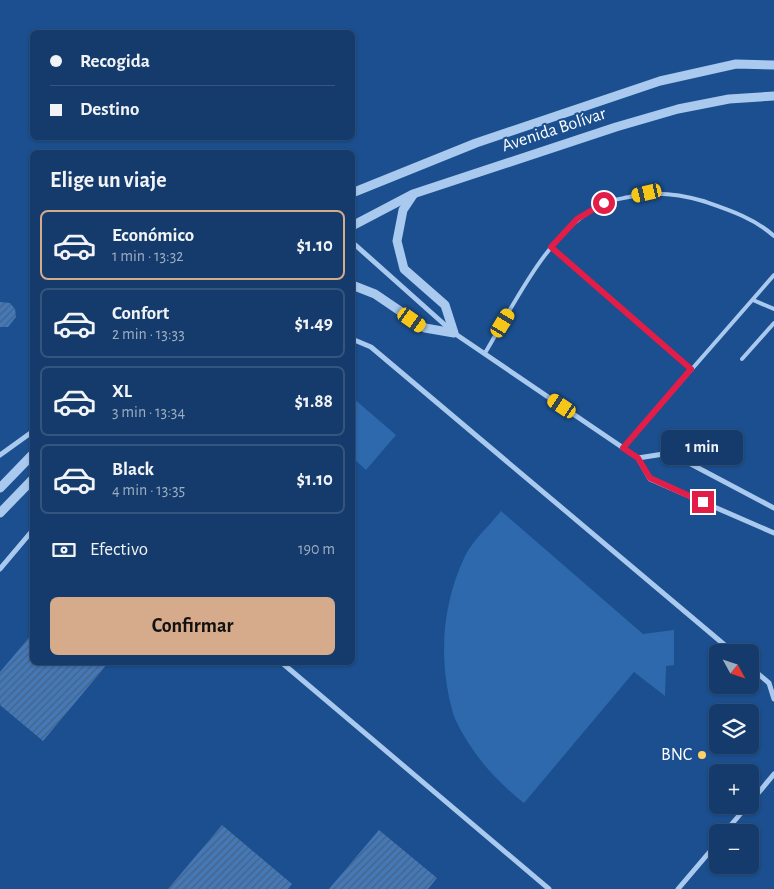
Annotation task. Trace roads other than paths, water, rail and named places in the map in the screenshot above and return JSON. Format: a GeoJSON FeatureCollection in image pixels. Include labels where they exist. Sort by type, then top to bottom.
{"type":"FeatureCollection","features":[{"type":"Feature","properties":{"kind":"street","name":"Avenida Bolívar"},"geometry":{"type":"LineString","coordinates":[[355,192],[476,143],[660,81],[736,64],[774,66]]}},
{"type":"Feature","properties":{"kind":"street","name":"Avenida Bolívar"},"geometry":{"type":"LineString","coordinates":[[355,224],[413,194],[508,161],[678,109],[729,99],[774,96]]}},
{"type":"Feature","properties":{"kind":"street"},"geometry":{"type":"LineString","coordinates":[[413,194],[403,210],[397,241],[404,269],[445,305],[454,333]]}},
{"type":"Feature","properties":{"kind":"street"},"geometry":{"type":"LineString","coordinates":[[355,245],[454,333],[638,458],[650,478],[774,533]]}},
{"type":"Feature","properties":{"kind":"street"},"geometry":{"type":"LineString","coordinates":[[355,286],[375,294],[425,328],[454,333]]}},
{"type":"Feature","properties":{"kind":"street"},"geometry":{"type":"LineString","coordinates":[[355,340],[371,348],[723,644]]}},
{"type":"Feature","properties":{"kind":"street"},"geometry":{"type":"LineString","coordinates":[[0,456],[30,434]]}},
{"type":"Feature","properties":{"kind":"street"},"geometry":{"type":"LineString","coordinates":[[638,458],[670,453],[774,508]]}},
{"type":"Feature","properties":{"kind":"street"},"geometry":{"type":"LineString","coordinates":[[0,488],[30,457]]}},
{"type":"Feature","properties":{"kind":"street"},"geometry":{"type":"LineString","coordinates":[[0,513],[30,482]]}},
{"type":"Feature","properties":{"kind":"street"},"geometry":{"type":"LineString","coordinates":[[0,569],[30,533]]}},
{"type":"Feature","properties":{"kind":"street"},"geometry":{"type":"LineString","coordinates":[[285,665],[549,889]]}},
{"type":"Feature","properties":{"kind":"street"},"geometry":{"type":"LineString","coordinates":[[759,674],[772,683],[774,699]]}},
{"type":"Feature","properties":{"kind":"street"},"geometry":{"type":"LineString","coordinates":[[759,792],[774,774]]}},
{"type":"Feature","properties":{"kind":"street"},"geometry":{"type":"LineString","coordinates":[[732,824],[740,814]]}},
{"type":"Feature","properties":{"kind":"street"},"geometry":{"type":"LineString","coordinates":[[678,889],[709,853]]}},
{"type":"Feature","properties":{"kind":"lane"},"geometry":{"type":"LineString","coordinates":[[485,354],[551,247],[577,219],[604,203],[647,193],[690,197],[736,212],[774,236]]}},
{"type":"Feature","properties":{"kind":"lane"},"geometry":{"type":"LineString","coordinates":[[551,247],[691,369]]}},
{"type":"Feature","properties":{"kind":"lane"},"geometry":{"type":"LineString","coordinates":[[623,448],[774,275]]}},
{"type":"Feature","properties":{"kind":"lane"},"geometry":{"type":"LineString","coordinates":[[753,300],[774,309]]}},
{"type":"Feature","properties":{"kind":"lane"},"geometry":{"type":"LineString","coordinates":[[742,359],[774,323]]}},
{"type":"Feature","properties":{"kind":"place","name":"BNC"},"geometry":{"type":"Point","coordinates":[702,755]}}]}
